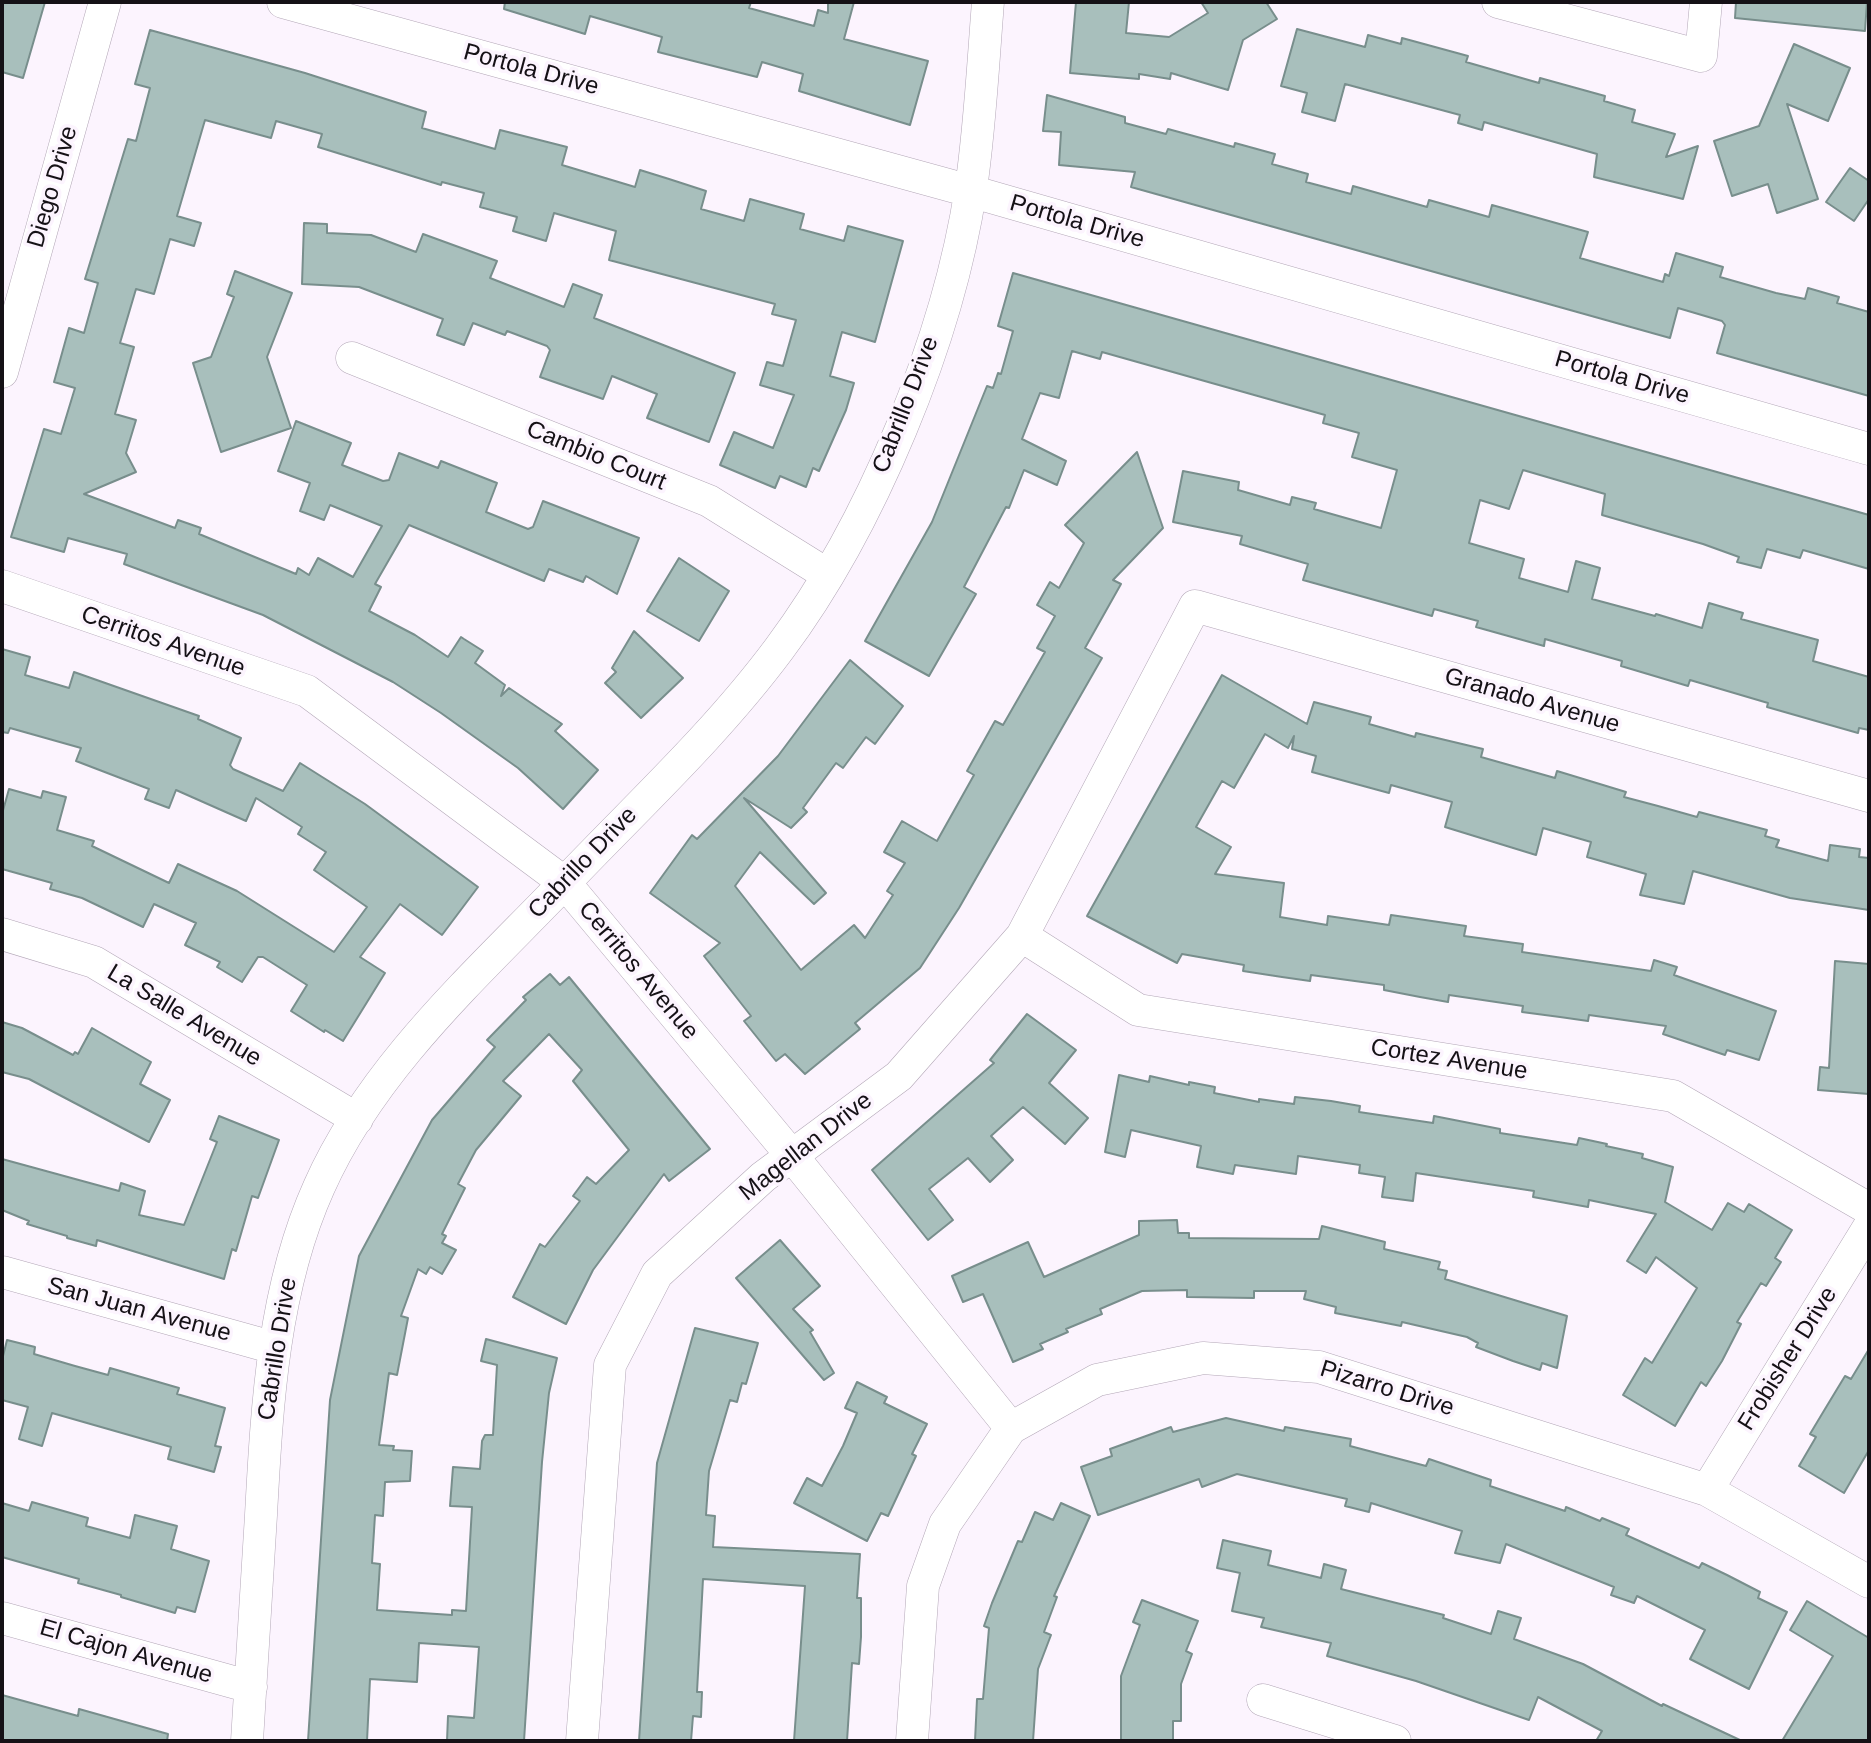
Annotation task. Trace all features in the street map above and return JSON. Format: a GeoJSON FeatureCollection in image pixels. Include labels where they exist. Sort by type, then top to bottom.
{"type":"FeatureCollection","features":[{"type":"Feature","properties":{"kind":"street","name":"Diego Drive"},"geometry":{"type":"LineString","coordinates":[[2,372],[104,2]]}},
{"type":"Feature","properties":{"kind":"street","name":"Portola Drive"},"geometry":{"type":"LineString","coordinates":[[283,2],[970,191],[1869,449]]}},
{"type":"Feature","properties":{"kind":"street","name":"Cabrillo Drive"},"geometry":{"type":"LineString","coordinates":[[247,1741],[266,1424],[275,1348],[291,1266],[319,1186],[357,1119],[411,1045],[729,713],[781,646],[828,575],[873,491],[908,413],[957,258],[970,191],[988,2]]}},
{"type":"Feature","properties":{"kind":"street"},"geometry":{"type":"LineString","coordinates":[[1498,2],[1701,56],[1706,2]]}},
{"type":"Feature","properties":{"kind":"street","name":"Cambio Court"},"geometry":{"type":"LineString","coordinates":[[352,358],[709,501],[828,575]]}},
{"type":"Feature","properties":{"kind":"street","name":"Cerritos Avenue"},"geometry":{"type":"LineString","coordinates":[[2,586],[307,691],[565,883],[793,1157],[1011,1428]]}},
{"type":"Feature","properties":{"kind":"street","name":"Granado Avenue"},"geometry":{"type":"LineString","coordinates":[[1195,606],[1869,796]]}},
{"type":"Feature","properties":{"kind":"street","name":"Magellan Drive"},"geometry":{"type":"LineString","coordinates":[[582,1741],[610,1365],[657,1274],[763,1177],[899,1076],[1022,936],[1195,606]]}},
{"type":"Feature","properties":{"kind":"street","name":"La Salle Avenue"},"geometry":{"type":"LineString","coordinates":[[2,934],[94,962],[357,1119]]}},
{"type":"Feature","properties":{"kind":"street","name":"Cortez Avenue"},"geometry":{"type":"LineString","coordinates":[[1022,936],[1138,1010],[1673,1096],[1869,1209]]}},
{"type":"Feature","properties":{"kind":"street","name":"Frobisher Drive"},"geometry":{"type":"LineString","coordinates":[[1706,1490],[1869,1227]]}},
{"type":"Feature","properties":{"kind":"street","name":"San Juan Avenue"},"geometry":{"type":"LineString","coordinates":[[2,1272],[275,1348]]}},
{"type":"Feature","properties":{"kind":"street","name":"Pizarro Drive"},"geometry":{"type":"LineString","coordinates":[[912,1741],[923,1586],[945,1524],[1011,1428],[1097,1380],[1203,1358],[1320,1367],[1706,1490],[1869,1582]]}},
{"type":"Feature","properties":{"kind":"street","name":"El Cajon Avenue"},"geometry":{"type":"LineString","coordinates":[[2,1618],[251,1686]]}},
{"type":"Feature","properties":{"kind":"street"},"geometry":{"type":"LineString","coordinates":[[1264,1700],[1395,1741]]}},
{"type":"Feature","properties":{"kind":"building"},"geometry":{"type":"Polygon","coordinates":[[[2,2],[45,2],[23,78],[2,72],[2,2]]]}},
{"type":"Feature","properties":{"kind":"building"},"geometry":{"type":"Polygon","coordinates":[[[505,2],[751,2],[749,8],[814,26],[818,10],[828,13],[828,2],[854,2],[844,39],[928,61],[910,125],[799,91],[803,74],[762,62],[757,77],[658,52],[662,37],[590,16],[585,34],[504,9],[505,2]]]}},
{"type":"Feature","properties":{"kind":"building"},"geometry":{"type":"Polygon","coordinates":[[[1076,2],[1129,2],[1126,33],[1169,37],[1208,13],[1201,2],[1266,2],[1277,19],[1243,40],[1228,90],[1171,73],[1170,79],[1139,74],[1139,79],[1070,73],[1076,2]]]}},
{"type":"Feature","properties":{"kind":"building"},"geometry":{"type":"Polygon","coordinates":[[[1736,2],[1867,2],[1865,31],[1735,18],[1736,2]]]}},
{"type":"Feature","properties":{"kind":"building"},"geometry":{"type":"Polygon","coordinates":[[[1297,29],[1365,47],[1368,35],[1401,44],[1402,38],[1468,56],[1466,62],[1539,83],[1540,78],[1605,96],[1604,101],[1635,110],[1632,122],[1675,134],[1666,157],[1698,146],[1683,199],[1594,177],[1597,154],[1484,122],[1482,130],[1458,123],[1460,115],[1345,84],[1335,121],[1302,112],[1307,93],[1281,86],[1297,29]]]}},
{"type":"Feature","properties":{"kind":"building"},"geometry":{"type":"Polygon","coordinates":[[[150,30],[305,73],[426,112],[422,128],[495,149],[500,130],[567,147],[562,165],[635,187],[640,170],[706,191],[701,209],[744,221],[750,199],[804,214],[800,229],[844,241],[848,226],[903,241],[875,342],[842,332],[830,376],[854,383],[846,410],[819,471],[813,468],[806,487],[780,476],[775,488],[720,465],[734,432],[773,448],[794,395],[760,385],[767,362],[783,366],[796,320],[772,314],[775,304],[609,260],[616,231],[554,213],[546,241],[513,231],[517,217],[480,207],[484,193],[442,182],[441,185],[318,147],[322,134],[276,121],[271,138],[205,120],[177,216],[201,223],[194,246],[170,239],[154,294],[136,289],[120,343],[134,347],[115,414],[136,420],[126,453],[136,472],[84,494],[175,528],[178,520],[201,528],[199,534],[296,574],[298,568],[309,575],[318,558],[353,577],[382,526],[330,505],[324,520],[300,511],[310,483],[278,471],[296,421],[351,443],[342,465],[383,481],[389,480],[399,453],[438,468],[441,461],[497,483],[486,512],[528,529],[533,527],[543,501],[639,538],[617,594],[586,576],[583,582],[549,569],[544,581],[409,525],[375,584],[381,587],[369,611],[415,635],[448,657],[461,637],[483,651],[475,663],[505,685],[501,696],[509,688],[562,724],[555,731],[598,770],[563,809],[518,768],[441,713],[393,682],[263,615],[124,564],[127,554],[68,538],[64,552],[11,537],[44,429],[61,434],[75,388],[54,382],[69,328],[84,333],[98,283],[85,279],[128,139],[136,141],[150,88],[135,84],[150,30]]]}},
{"type":"Feature","properties":{"kind":"building"},"geometry":{"type":"Polygon","coordinates":[[[1794,44],[1850,68],[1828,121],[1787,104],[1818,199],[1777,213],[1768,184],[1732,196],[1714,141],[1759,126],[1794,44]]]}},
{"type":"Feature","properties":{"kind":"building"},"geometry":{"type":"Polygon","coordinates":[[[1047,95],[1125,117],[1125,123],[1166,134],[1168,129],[1234,147],[1235,143],[1275,154],[1272,164],[1308,174],[1306,182],[1351,194],[1353,186],[1427,207],[1429,200],[1489,217],[1492,205],[1588,232],[1580,258],[1663,282],[1665,274],[1669,276],[1676,253],[1723,267],[1720,277],[1776,293],[1805,299],[1808,288],[1839,297],[1837,303],[1869,312],[1869,396],[1717,353],[1725,325],[1722,321],[1678,308],[1670,338],[1131,187],[1135,172],[1059,165],[1061,132],[1043,131],[1047,95]]]}},
{"type":"Feature","properties":{"kind":"building"},"geometry":{"type":"Polygon","coordinates":[[[1850,168],[1869,181],[1869,199],[1854,221],[1826,202],[1850,168]]]}},
{"type":"Feature","properties":{"kind":"building"},"geometry":{"type":"Polygon","coordinates":[[[304,223],[327,224],[327,233],[371,235],[416,252],[423,234],[497,261],[490,278],[564,307],[573,284],[602,295],[594,318],[735,373],[709,442],[647,418],[657,394],[612,376],[603,399],[540,377],[550,350],[547,346],[507,331],[505,335],[473,323],[464,345],[437,335],[443,319],[359,287],[302,284],[304,223]]]}},
{"type":"Feature","properties":{"kind":"building"},"geometry":{"type":"Polygon","coordinates":[[[235,271],[292,293],[267,357],[291,428],[221,452],[193,363],[211,357],[234,297],[227,294],[235,271]]]}},
{"type":"Feature","properties":{"kind":"building"},"geometry":{"type":"Polygon","coordinates":[[[1013,273],[1869,515],[1869,569],[1803,550],[1800,558],[1767,549],[1761,568],[1737,562],[1739,557],[1703,544],[1602,515],[1605,494],[1523,470],[1509,509],[1480,500],[1469,543],[1524,559],[1519,578],[1568,592],[1576,561],[1600,568],[1592,599],[1702,628],[1709,603],[1743,613],[1741,619],[1818,640],[1813,661],[1869,677],[1869,730],[1859,728],[1858,733],[1767,707],[1768,703],[1690,680],[1688,686],[1621,666],[1622,661],[1545,639],[1544,646],[1476,627],[1478,621],[1434,609],[1432,616],[1303,580],[1308,564],[1240,544],[1242,536],[1173,522],[1183,471],[1239,482],[1238,490],[1290,505],[1292,497],[1316,503],[1314,509],[1381,528],[1397,470],[1352,457],[1359,433],[1323,423],[1325,415],[1102,352],[1100,359],[1072,351],[1059,398],[1040,393],[1022,439],[1066,461],[1057,485],[1024,470],[1009,508],[1006,507],[964,587],[976,594],[929,676],[865,641],[932,522],[987,386],[993,388],[998,373],[1001,374],[1013,331],[998,326],[1013,273]]]}},
{"type":"Feature","properties":{"kind":"building"},"geometry":{"type":"Polygon","coordinates":[[[1137,452],[1163,528],[1113,580],[1121,584],[1085,648],[1102,658],[959,908],[920,968],[855,1023],[860,1029],[805,1074],[785,1054],[776,1061],[744,1021],[751,1016],[704,956],[720,943],[650,893],[692,835],[697,839],[778,756],[850,660],[903,706],[875,744],[866,737],[843,768],[836,763],[803,808],[807,812],[791,828],[744,798],[826,893],[814,904],[760,852],[735,886],[801,970],[854,925],[865,938],[893,895],[887,891],[905,863],[884,852],[902,821],[937,841],[974,775],[967,771],[995,721],[1003,725],[1045,652],[1037,648],[1055,616],[1037,605],[1050,582],[1059,588],[1084,543],[1065,525],[1137,452]]]}},
{"type":"Feature","properties":{"kind":"building"},"geometry":{"type":"Polygon","coordinates":[[[679,558],[729,591],[699,641],[647,611],[679,558]]]}},
{"type":"Feature","properties":{"kind":"building"},"geometry":{"type":"Polygon","coordinates":[[[634,631],[683,678],[641,718],[605,683],[616,672],[612,668],[634,631]]]}},
{"type":"Feature","properties":{"kind":"building"},"geometry":{"type":"Polygon","coordinates":[[[2,649],[30,657],[25,675],[69,688],[74,672],[199,716],[198,719],[241,738],[230,765],[233,769],[283,791],[300,763],[365,804],[478,887],[442,935],[400,904],[360,957],[385,973],[343,1041],[325,1030],[324,1032],[291,1011],[307,985],[263,957],[258,957],[242,982],[217,967],[220,962],[185,945],[196,923],[154,904],[143,927],[82,898],[50,889],[52,883],[2,869],[2,814],[9,789],[41,798],[43,791],[66,797],[57,830],[94,841],[92,846],[169,883],[178,864],[237,891],[334,952],[367,907],[314,870],[326,852],[298,834],[302,827],[256,798],[246,821],[176,790],[169,808],[145,799],[149,789],[76,761],[81,748],[10,728],[8,733],[2,732],[2,649]]]}},
{"type":"Feature","properties":{"kind":"building"},"geometry":{"type":"Polygon","coordinates":[[[1222,675],[1307,724],[1314,702],[1371,717],[1369,724],[1415,737],[1416,733],[1483,749],[1481,757],[1555,778],[1557,771],[1626,792],[1624,797],[1697,817],[1699,812],[1767,830],[1765,836],[1779,840],[1776,847],[1828,861],[1830,845],[1860,849],[1859,857],[1869,858],[1869,910],[1790,898],[1693,871],[1684,904],[1640,895],[1646,874],[1587,857],[1591,842],[1543,828],[1536,855],[1445,827],[1452,802],[1391,785],[1389,793],[1312,772],[1316,756],[1292,749],[1294,736],[1288,748],[1265,734],[1234,788],[1222,781],[1196,827],[1231,847],[1215,874],[1284,883],[1280,917],[1327,925],[1328,916],[1389,925],[1391,915],[1466,926],[1464,936],[1523,944],[1522,952],[1651,971],[1654,960],[1677,967],[1674,975],[1776,1011],[1759,1060],[1727,1050],[1725,1055],[1663,1034],[1666,1026],[1589,1015],[1588,1021],[1522,1012],[1523,1006],[1449,995],[1448,1002],[1384,990],[1384,985],[1311,975],[1310,981],[1243,971],[1244,965],[1182,954],[1177,963],[1087,916],[1222,675]]]}},
{"type":"Feature","properties":{"kind":"building"},"geometry":{"type":"Polygon","coordinates":[[[1835,961],[1869,964],[1869,1094],[1818,1090],[1820,1067],[1829,1068],[1835,961]]]}},
{"type":"Feature","properties":{"kind":"building"},"geometry":{"type":"Polygon","coordinates":[[[550,974],[560,985],[569,977],[710,1149],[669,1181],[664,1174],[593,1270],[566,1324],[513,1297],[540,1244],[545,1247],[580,1201],[573,1196],[587,1177],[596,1184],[629,1150],[573,1081],[582,1070],[549,1034],[503,1081],[521,1096],[476,1150],[458,1184],[465,1188],[442,1234],[446,1236],[442,1243],[456,1250],[442,1274],[430,1267],[426,1274],[418,1269],[401,1316],[408,1318],[397,1375],[389,1373],[379,1445],[394,1446],[393,1450],[412,1451],[410,1481],[385,1482],[383,1516],[375,1515],[372,1563],[380,1564],[377,1610],[452,1615],[452,1610],[466,1611],[472,1507],[450,1506],[453,1467],[480,1469],[482,1441],[485,1435],[493,1435],[497,1365],[481,1361],[486,1339],[557,1358],[549,1393],[542,1462],[524,1741],[447,1741],[448,1716],[474,1718],[479,1647],[419,1643],[417,1682],[370,1679],[367,1741],[308,1741],[330,1400],[359,1256],[432,1120],[495,1047],[487,1040],[526,1000],[523,997],[550,974]]]}},
{"type":"Feature","properties":{"kind":"building"},"geometry":{"type":"Polygon","coordinates":[[[1027,1014],[1076,1050],[1049,1083],[1088,1118],[1065,1144],[1023,1107],[991,1136],[1013,1160],[990,1182],[968,1158],[929,1189],[953,1220],[928,1240],[872,1170],[994,1063],[990,1060],[1027,1014]]]}},
{"type":"Feature","properties":{"kind":"building"},"geometry":{"type":"Polygon","coordinates":[[[2,1022],[22,1028],[73,1055],[75,1052],[78,1054],[92,1028],[151,1062],[140,1084],[170,1100],[149,1142],[29,1079],[2,1072],[2,1022]]]}},
{"type":"Feature","properties":{"kind":"building"},"geometry":{"type":"Polygon","coordinates":[[[1119,1075],[1149,1082],[1150,1076],[1189,1085],[1189,1082],[1215,1087],[1214,1093],[1259,1102],[1259,1099],[1294,1104],[1295,1097],[1331,1101],[1360,1106],[1359,1112],[1433,1123],[1434,1116],[1500,1129],[1500,1133],[1577,1145],[1579,1138],[1607,1144],[1606,1146],[1643,1154],[1642,1158],[1673,1167],[1665,1202],[1712,1230],[1728,1203],[1744,1212],[1749,1204],[1792,1230],[1775,1258],[1781,1262],[1766,1286],[1761,1283],[1737,1322],[1741,1324],[1722,1361],[1706,1386],[1701,1382],[1675,1426],[1623,1395],[1645,1358],[1652,1363],[1697,1288],[1656,1257],[1646,1273],[1627,1261],[1656,1214],[1589,1200],[1588,1207],[1533,1197],[1534,1191],[1416,1173],[1413,1201],[1382,1197],[1385,1177],[1359,1173],[1360,1165],[1298,1156],[1296,1174],[1235,1165],[1233,1174],[1197,1167],[1201,1146],[1131,1130],[1125,1157],[1105,1152],[1119,1075]]]}},
{"type":"Feature","properties":{"kind":"building"},"geometry":{"type":"Polygon","coordinates":[[[219,1116],[279,1140],[258,1198],[252,1196],[236,1251],[232,1249],[224,1279],[97,1240],[96,1246],[67,1238],[27,1224],[29,1221],[2,1210],[2,1159],[119,1191],[121,1183],[145,1191],[139,1215],[184,1225],[217,1142],[210,1139],[219,1116]]]}},
{"type":"Feature","properties":{"kind":"building"},"geometry":{"type":"Polygon","coordinates":[[[1177,1220],[1178,1233],[1189,1233],[1189,1238],[1319,1239],[1322,1226],[1385,1242],[1384,1249],[1440,1262],[1438,1269],[1447,1271],[1445,1279],[1567,1316],[1557,1368],[1542,1363],[1540,1370],[1513,1361],[1476,1347],[1478,1343],[1467,1337],[1402,1322],[1401,1326],[1335,1313],[1336,1307],[1304,1299],[1306,1291],[1254,1291],[1254,1298],[1187,1297],[1187,1290],[1142,1291],[1100,1309],[1102,1314],[1066,1329],[1068,1332],[1040,1344],[1043,1349],[1013,1362],[983,1294],[963,1302],[952,1276],[1028,1242],[1044,1277],[1139,1235],[1139,1221],[1177,1220]]]}},
{"type":"Feature","properties":{"kind":"building"},"geometry":{"type":"Polygon","coordinates":[[[780,1240],[820,1286],[793,1309],[813,1330],[810,1332],[834,1373],[824,1380],[736,1278],[780,1240]]]}},
{"type":"Feature","properties":{"kind":"building"},"geometry":{"type":"Polygon","coordinates":[[[695,1328],[758,1343],[746,1384],[742,1383],[737,1402],[730,1400],[709,1471],[706,1515],[715,1516],[713,1547],[860,1554],[857,1598],[861,1598],[861,1637],[859,1664],[852,1663],[847,1741],[794,1741],[805,1586],[703,1579],[697,1692],[702,1692],[701,1717],[693,1716],[691,1741],[639,1741],[657,1463],[695,1328]]]}},
{"type":"Feature","properties":{"kind":"building"},"geometry":{"type":"Polygon","coordinates":[[[7,1340],[35,1347],[34,1354],[75,1366],[108,1375],[110,1368],[179,1388],[177,1394],[225,1408],[215,1446],[221,1447],[214,1472],[168,1459],[171,1447],[52,1413],[42,1446],[19,1439],[28,1407],[2,1400],[2,1360],[7,1340]]]}},
{"type":"Feature","properties":{"kind":"building"},"geometry":{"type":"Polygon","coordinates":[[[1869,1349],[1869,1450],[1844,1493],[1799,1466],[1816,1437],[1810,1434],[1845,1376],[1851,1379],[1869,1349]]]}},
{"type":"Feature","properties":{"kind":"building"},"geometry":{"type":"Polygon","coordinates":[[[857,1382],[887,1397],[884,1403],[927,1424],[912,1454],[916,1456],[888,1516],[881,1513],[867,1541],[794,1503],[807,1478],[822,1486],[843,1446],[857,1413],[845,1408],[857,1382]]]}},
{"type":"Feature","properties":{"kind":"building"},"geometry":{"type":"Polygon","coordinates":[[[1226,1418],[1284,1431],[1285,1427],[1351,1439],[1350,1446],[1426,1466],[1429,1459],[1491,1480],[1490,1486],[1565,1511],[1566,1507],[1600,1521],[1602,1518],[1629,1529],[1626,1535],[1699,1568],[1702,1563],[1727,1575],[1760,1592],[1758,1598],[1787,1612],[1749,1689],[1690,1659],[1705,1630],[1637,1596],[1634,1603],[1611,1595],[1614,1587],[1506,1544],[1500,1563],[1455,1553],[1462,1531],[1371,1503],[1369,1512],[1345,1506],[1347,1499],[1237,1474],[1202,1487],[1199,1479],[1098,1515],[1081,1467],[1112,1456],[1110,1449],[1171,1427],[1173,1432],[1226,1418]]]}},
{"type":"Feature","properties":{"kind":"building"},"geometry":{"type":"Polygon","coordinates":[[[32,1502],[88,1518],[86,1526],[130,1538],[135,1515],[177,1526],[171,1549],[209,1561],[195,1612],[177,1607],[175,1613],[78,1583],[79,1579],[2,1557],[2,1503],[29,1511],[32,1502]]]}},
{"type":"Feature","properties":{"kind":"building"},"geometry":{"type":"Polygon","coordinates":[[[1061,1503],[1090,1516],[1054,1596],[1057,1597],[1044,1632],[1051,1635],[1038,1669],[1033,1741],[975,1741],[977,1699],[983,1699],[989,1628],[984,1626],[992,1603],[1018,1541],[1022,1542],[1035,1512],[1053,1520],[1061,1503]]]}},
{"type":"Feature","properties":{"kind":"building"},"geometry":{"type":"Polygon","coordinates":[[[1223,1540],[1271,1551],[1268,1565],[1321,1578],[1324,1564],[1346,1570],[1341,1589],[1444,1615],[1443,1618],[1491,1634],[1498,1611],[1521,1618],[1514,1639],[1583,1664],[1662,1706],[1663,1704],[1742,1741],[1596,1741],[1602,1731],[1538,1697],[1529,1720],[1416,1681],[1327,1656],[1331,1643],[1261,1627],[1264,1618],[1232,1611],[1240,1573],[1217,1568],[1223,1540]]]}},
{"type":"Feature","properties":{"kind":"building"},"geometry":{"type":"Polygon","coordinates":[[[1142,1600],[1198,1621],[1186,1651],[1192,1654],[1181,1684],[1181,1721],[1173,1721],[1173,1741],[1121,1741],[1121,1676],[1140,1625],[1133,1622],[1142,1600]]]}},
{"type":"Feature","properties":{"kind":"building"},"geometry":{"type":"Polygon","coordinates":[[[1807,1601],[1869,1638],[1869,1741],[1782,1741],[1833,1656],[1790,1630],[1807,1601]]]}},
{"type":"Feature","properties":{"kind":"building"},"geometry":{"type":"Polygon","coordinates":[[[2,1695],[78,1716],[79,1709],[168,1734],[167,1741],[2,1741],[2,1695]]]}}]}
